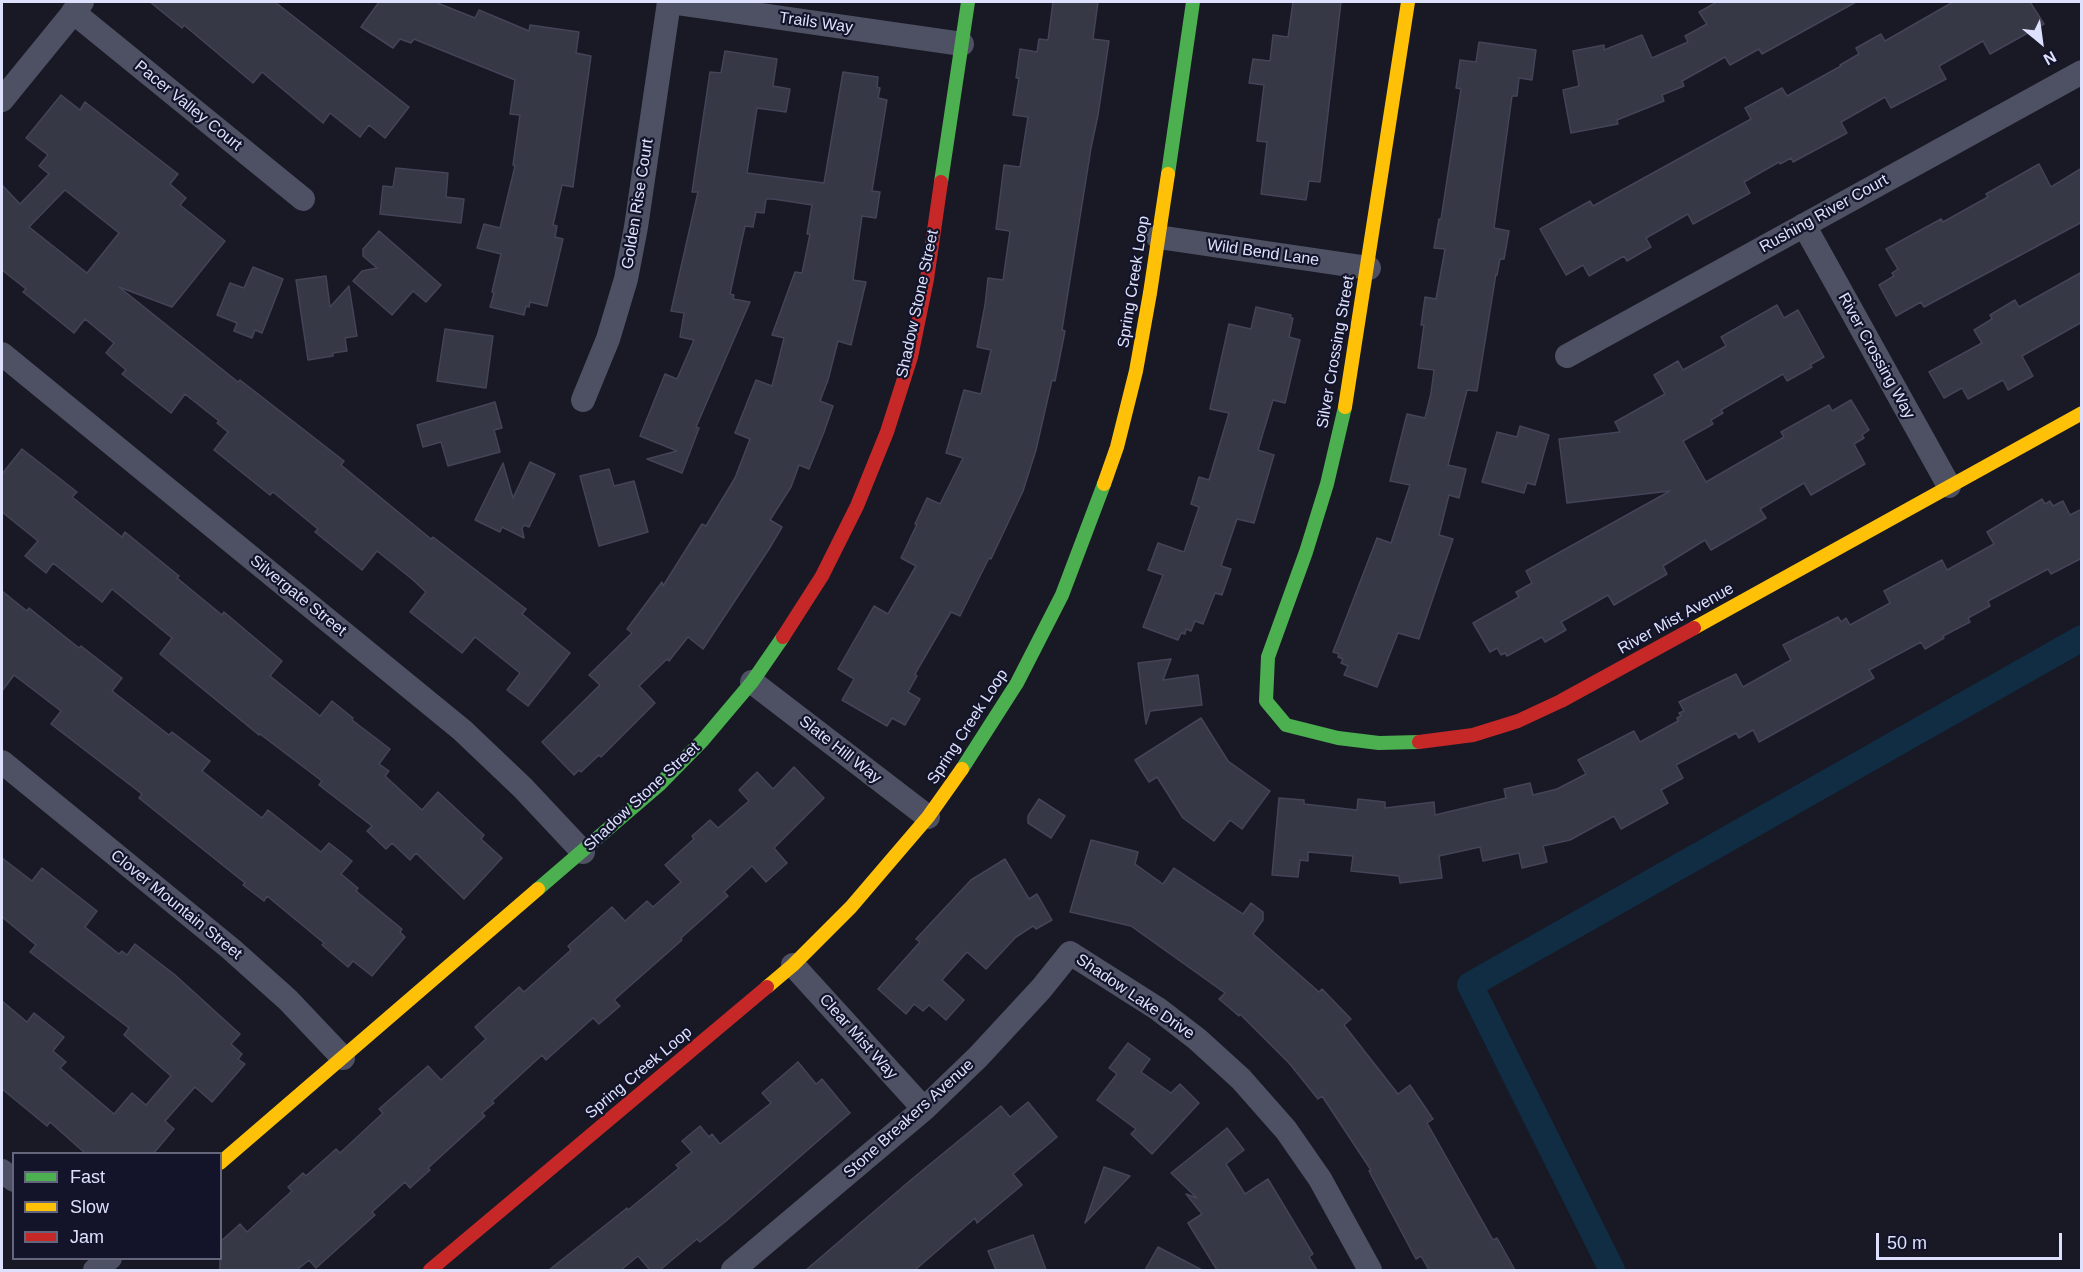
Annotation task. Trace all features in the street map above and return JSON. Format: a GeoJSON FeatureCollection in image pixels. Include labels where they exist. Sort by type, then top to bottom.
{"type":"FeatureCollection","features":[{"type":"Feature","properties":{"kind":"street","name":"Trails Way"},"geometry":{"type":"LineString","coordinates":[[670,2],[962,44]]}},
{"type":"Feature","properties":{"kind":"street","name":"Golden Rise Court"},"geometry":{"type":"LineString","coordinates":[[583,400],[608,339],[626,279],[670,2]]}},
{"type":"Feature","properties":{"kind":"street","name":"Shadow Stone Street"},"geometry":{"type":"LineString","coordinates":[[222,1161],[659,785],[703,740],[752,682],[788,630],[822,576],[857,506],[887,432],[911,357],[927,279],[968,2]]}},
{"type":"Feature","properties":{"kind":"street","name":"Spring Creek Loop"},"geometry":{"type":"LineString","coordinates":[[430,1270],[793,965],[851,907],[928,817],[976,750],[1017,683],[1062,595],[1117,447],[1136,371],[1193,2]]}},
{"type":"Feature","properties":{"kind":"street","name":"Silver Crossing Street"},"geometry":{"type":"LineString","coordinates":[[1266,701],[1268,657],[1306,552],[1327,484],[1348,393],[1408,2]]}},
{"type":"Feature","properties":{"kind":"street"},"geometry":{"type":"LineString","coordinates":[[2,100],[78,7]]}},
{"type":"Feature","properties":{"kind":"street","name":"Pacer Valley Court"},"geometry":{"type":"LineString","coordinates":[[78,7],[303,199]]}},
{"type":"Feature","properties":{"kind":"street","name":"Rushing River Court"},"geometry":{"type":"LineString","coordinates":[[1567,356],[2082,72]]}},
{"type":"Feature","properties":{"kind":"street","name":"River Crossing Way"},"geometry":{"type":"LineString","coordinates":[[1804,225],[1949,486]]}},
{"type":"Feature","properties":{"kind":"street","name":"Wild Bend Lane"},"geometry":{"type":"LineString","coordinates":[[1158,237],[1369,268]]}},
{"type":"Feature","properties":{"kind":"street","name":"Silvergate Street"},"geometry":{"type":"LineString","coordinates":[[2,354],[462,730],[523,788],[583,852]]}},
{"type":"Feature","properties":{"kind":"street","name":"River Mist Avenue"},"geometry":{"type":"LineString","coordinates":[[1266,701],[1286,725],[1338,738],[1379,743],[1438,740],[1473,735],[1518,721],[1561,701],[2082,413]]}},
{"type":"Feature","properties":{"kind":"street","name":"Slate Hill Way"},"geometry":{"type":"LineString","coordinates":[[752,682],[928,817]]}},
{"type":"Feature","properties":{"kind":"street","name":"Clover Mountain Street"},"geometry":{"type":"LineString","coordinates":[[2,762],[231,949],[288,1000],[343,1058]]}},
{"type":"Feature","properties":{"kind":"street","name":"Stone Breakers Avenue"},"geometry":{"type":"LineString","coordinates":[[733,1270],[924,1109],[978,1057],[1041,989],[1070,953]]}},
{"type":"Feature","properties":{"kind":"street","name":"Shadow Lake Drive"},"geometry":{"type":"LineString","coordinates":[[1070,953],[1158,1009],[1197,1039],[1241,1078],[1286,1131],[1320,1179],[1370,1270]]}},
{"type":"Feature","properties":{"kind":"street","name":"Clear Mist Way"},"geometry":{"type":"LineString","coordinates":[[793,965],[924,1109]]}},
{"type":"Feature","properties":{"kind":"building"},"geometry":{"type":"Polygon","coordinates":[[[150,2],[275,2],[409,107],[385,138],[369,125],[360,137],[330,113],[323,123],[262,72],[253,83],[184,25],[182,28],[150,2]]]}},
{"type":"Feature","properties":{"kind":"building"},"geometry":{"type":"Polygon","coordinates":[[[379,2],[435,2],[475,18],[479,10],[529,31],[530,25],[579,32],[576,53],[591,56],[573,187],[562,185],[553,225],[557,226],[555,237],[563,239],[547,306],[530,302],[529,307],[526,306],[524,315],[490,307],[501,254],[477,248],[484,224],[500,228],[515,166],[513,165],[520,115],[510,114],[515,80],[414,39],[411,43],[400,39],[393,48],[361,27],[379,2]]]}},
{"type":"Feature","properties":{"kind":"building"},"geometry":{"type":"Polygon","coordinates":[[[1053,2],[1098,2],[1093,39],[1109,41],[1062,330],[1065,331],[1055,381],[1052,380],[1036,450],[1023,491],[991,559],[989,558],[960,616],[951,612],[915,674],[917,676],[908,692],[920,699],[905,725],[892,718],[887,726],[842,700],[854,679],[838,669],[874,606],[888,614],[916,566],[901,558],[927,498],[940,504],[963,458],[946,453],[964,390],[981,394],[991,350],[977,347],[988,278],[1003,280],[1010,231],[996,229],[1004,165],[1020,167],[1028,117],[1013,115],[1019,78],[1016,78],[1020,49],[1037,52],[1039,39],[1048,40],[1053,2]]]}},
{"type":"Feature","properties":{"kind":"building"},"geometry":{"type":"Polygon","coordinates":[[[1293,2],[1341,2],[1320,182],[1309,181],[1306,200],[1261,194],[1267,142],[1257,141],[1264,85],[1249,83],[1253,59],[1270,61],[1273,35],[1288,37],[1293,2]]]}},
{"type":"Feature","properties":{"kind":"building"},"geometry":{"type":"Polygon","coordinates":[[[1717,2],[1856,2],[1762,54],[1759,49],[1730,65],[1725,57],[1682,81],[1684,86],[1662,95],[1664,101],[1617,120],[1618,124],[1571,133],[1563,90],[1579,86],[1573,51],[1604,45],[1604,50],[1642,35],[1652,58],[1688,42],[1685,36],[1707,24],[1699,12],[1717,2]]]}},
{"type":"Feature","properties":{"kind":"building"},"geometry":{"type":"Polygon","coordinates":[[[1953,2],[2030,2],[2044,24],[1990,54],[1983,41],[1939,66],[1946,79],[1891,108],[1885,97],[1841,122],[1847,133],[1793,162],[1791,158],[1780,164],[1779,162],[1744,182],[1750,193],[1693,224],[1688,214],[1646,238],[1651,247],[1627,261],[1624,256],[1589,276],[1583,265],[1566,275],[1540,229],[1590,201],[1593,206],[1751,119],[1745,108],[1782,88],[1787,96],[1859,54],[1856,48],[1881,34],[1885,41],[1953,2]]]}},
{"type":"Feature","properties":{"kind":"building"},"geometry":{"type":"Polygon","coordinates":[[[1479,42],[1536,50],[1532,80],[1519,78],[1517,96],[1512,96],[1494,228],[1509,231],[1504,259],[1500,259],[1496,274],[1477,391],[1467,390],[1448,465],[1466,469],[1459,498],[1449,495],[1439,535],[1453,539],[1419,639],[1398,633],[1377,687],[1344,675],[1348,666],[1341,663],[1343,659],[1338,657],[1339,654],[1333,652],[1377,538],[1391,543],[1410,485],[1390,481],[1407,414],[1425,418],[1431,393],[1434,370],[1418,368],[1424,325],[1421,325],[1425,297],[1436,299],[1445,249],[1434,248],[1439,219],[1441,219],[1461,89],[1456,88],[1460,60],[1476,62],[1479,42]]]}},
{"type":"Feature","properties":{"kind":"building"},"geometry":{"type":"Polygon","coordinates":[[[725,51],[777,59],[773,86],[790,89],[786,112],[757,108],[747,173],[824,183],[843,72],[878,77],[877,87],[880,88],[878,98],[887,100],[872,191],[880,192],[876,218],[862,216],[853,280],[866,282],[851,345],[838,341],[820,401],[833,406],[824,432],[809,469],[799,465],[791,487],[770,520],[782,527],[769,549],[703,649],[688,637],[669,661],[667,659],[639,686],[655,703],[601,757],[599,755],[581,772],[579,770],[574,775],[542,742],[600,685],[589,675],[632,633],[627,629],[662,582],[663,586],[702,524],[706,526],[735,478],[750,439],[735,433],[756,380],[772,386],[784,338],[772,335],[795,272],[802,273],[810,234],[807,234],[812,205],[766,199],[764,213],[756,212],[753,227],[745,226],[730,294],[734,295],[733,299],[750,302],[696,427],[699,428],[682,473],[647,459],[677,451],[640,436],[665,374],[677,379],[694,340],[680,337],[684,313],[671,311],[698,192],[692,192],[710,72],[721,73],[725,51]]]}},
{"type":"Feature","properties":{"kind":"building"},"geometry":{"type":"Polygon","coordinates":[[[61,95],[80,110],[85,102],[178,174],[170,184],[186,198],[180,205],[225,241],[172,307],[119,287],[238,382],[240,380],[344,461],[341,465],[431,539],[433,537],[526,609],[522,614],[570,653],[528,706],[507,690],[520,673],[475,637],[462,653],[410,612],[426,592],[412,579],[377,551],[362,570],[315,532],[318,529],[273,492],[270,495],[214,450],[228,432],[217,423],[219,421],[185,394],[171,413],[122,374],[126,370],[106,353],[114,343],[85,319],[74,333],[23,292],[26,289],[2,270],[2,185],[20,204],[49,174],[39,166],[48,155],[26,138],[61,95]],[[65,190],[29,227],[87,273],[119,233],[65,190]]]}},
{"type":"Feature","properties":{"kind":"building"},"geometry":{"type":"Polygon","coordinates":[[[2039,164],[2051,187],[2082,168],[2082,222],[1924,307],[1921,302],[1896,316],[1879,285],[1894,276],[1892,273],[1898,269],[1886,249],[1941,219],[1943,222],[1988,197],[1986,194],[2039,164]]]}},
{"type":"Feature","properties":{"kind":"building"},"geometry":{"type":"Polygon","coordinates":[[[396,168],[448,173],[446,197],[464,199],[461,223],[380,214],[383,186],[393,187],[396,168]]]}},
{"type":"Feature","properties":{"kind":"building"},"geometry":{"type":"Polygon","coordinates":[[[379,231],[441,285],[426,302],[413,291],[392,315],[353,281],[362,271],[377,268],[363,256],[363,249],[379,231]]]}},
{"type":"Feature","properties":{"kind":"building"},"geometry":{"type":"Polygon","coordinates":[[[253,267],[283,279],[262,333],[255,330],[252,338],[234,331],[237,323],[217,315],[230,283],[244,288],[253,267]]]}},
{"type":"Feature","properties":{"kind":"building"},"geometry":{"type":"Polygon","coordinates":[[[2082,272],[2082,322],[2022,356],[2033,376],[2008,390],[2003,380],[1968,399],[1962,388],[1944,398],[1929,372],[1982,343],[1974,330],[1992,319],[1990,315],[2015,300],[2019,307],[2082,272]]]}},
{"type":"Feature","properties":{"kind":"building"},"geometry":{"type":"Polygon","coordinates":[[[326,276],[330,307],[349,286],[357,336],[345,338],[347,351],[308,360],[296,280],[326,276]]]}},
{"type":"Feature","properties":{"kind":"building"},"geometry":{"type":"Polygon","coordinates":[[[1777,305],[1784,318],[1798,310],[1824,357],[1810,365],[1812,367],[1787,381],[1783,374],[1721,410],[1723,413],[1711,420],[1713,424],[1683,441],[1706,482],[1784,437],[1781,432],[1829,405],[1832,411],[1851,400],[1869,430],[1862,435],[1864,438],[1854,444],[1865,464],[1811,495],[1804,483],[1760,509],[1766,518],[1711,550],[1705,540],[1663,566],[1667,574],[1614,605],[1608,595],[1561,622],[1566,630],[1545,642],[1542,637],[1507,656],[1505,653],[1501,655],[1497,648],[1490,652],[1473,623],[1519,597],[1516,592],[1532,583],[1526,571],[1670,491],[1567,503],[1559,439],[1620,432],[1615,422],[1665,394],[1654,375],[1678,361],[1683,370],[1726,346],[1721,337],[1777,305]]]}},
{"type":"Feature","properties":{"kind":"building"},"geometry":{"type":"Polygon","coordinates":[[[1256,307],[1291,315],[1290,318],[1293,318],[1289,337],[1300,340],[1285,403],[1273,400],[1258,450],[1274,455],[1254,523],[1237,519],[1221,566],[1231,569],[1222,595],[1215,593],[1203,624],[1195,621],[1191,631],[1186,629],[1185,634],[1181,633],[1178,640],[1143,627],[1163,575],[1148,570],[1158,543],[1184,552],[1199,507],[1191,504],[1199,477],[1209,480],[1229,413],[1210,409],[1229,324],[1251,329],[1256,307]]]}},
{"type":"Feature","properties":{"kind":"building"},"geometry":{"type":"Polygon","coordinates":[[[445,329],[493,336],[486,388],[437,381],[445,329]]]}},
{"type":"Feature","properties":{"kind":"building"},"geometry":{"type":"Polygon","coordinates":[[[495,402],[502,428],[494,430],[500,452],[448,466],[441,442],[423,447],[417,425],[495,402]]]}},
{"type":"Feature","properties":{"kind":"building"},"geometry":{"type":"Polygon","coordinates":[[[1520,426],[1549,435],[1535,485],[1527,483],[1524,493],[1482,482],[1497,432],[1517,437],[1520,426]]]}},
{"type":"Feature","properties":{"kind":"building"},"geometry":{"type":"Polygon","coordinates":[[[22,449],[77,492],[72,497],[122,537],[125,532],[222,615],[224,612],[282,661],[270,676],[320,716],[332,701],[353,718],[352,720],[390,749],[379,764],[389,771],[385,776],[422,810],[438,792],[484,835],[481,839],[502,858],[464,899],[416,853],[410,860],[392,843],[386,849],[367,831],[372,826],[319,785],[322,781],[259,735],[160,654],[172,638],[112,589],[102,602],[53,563],[46,573],[25,556],[38,541],[2,512],[2,474],[22,449]]]}},
{"type":"Feature","properties":{"kind":"building"},"geometry":{"type":"Polygon","coordinates":[[[530,462],[555,474],[529,527],[524,525],[522,529],[524,538],[502,527],[500,532],[475,520],[503,463],[513,498],[530,462]]]}},
{"type":"Feature","properties":{"kind":"building"},"geometry":{"type":"Polygon","coordinates":[[[609,469],[614,486],[634,481],[648,532],[599,546],[580,476],[609,469]]]}},
{"type":"Feature","properties":{"kind":"building"},"geometry":{"type":"Polygon","coordinates":[[[2042,499],[2045,504],[2050,501],[2053,506],[2063,501],[2070,515],[2082,509],[2082,558],[2051,574],[2048,569],[1988,601],[1990,606],[1968,618],[1970,622],[1943,636],[1944,638],[1925,649],[1921,642],[1869,670],[1874,678],[1759,742],[1753,730],[1739,738],[1736,733],[1676,765],[1683,778],[1661,790],[1668,803],[1621,829],[1614,816],[1570,840],[1543,846],[1547,862],[1522,868],[1519,853],[1483,861],[1480,847],[1439,856],[1442,878],[1400,883],[1399,876],[1351,871],[1353,856],[1308,852],[1308,861],[1300,860],[1298,877],[1272,875],[1279,798],[1304,800],[1304,804],[1357,810],[1358,799],[1385,802],[1385,808],[1434,802],[1435,815],[1506,798],[1504,789],[1530,783],[1533,795],[1557,789],[1586,774],[1578,760],[1634,731],[1640,742],[1678,721],[1677,718],[1681,716],[1679,713],[1684,711],[1679,702],[1736,674],[1743,687],[1791,660],[1783,645],[1838,617],[1841,622],[1846,618],[1850,625],[1890,603],[1884,591],[1942,560],[1947,570],[1994,544],[1987,532],[2042,499]]]}},
{"type":"Feature","properties":{"kind":"building"},"geometry":{"type":"Polygon","coordinates":[[[2,591],[27,611],[29,608],[79,648],[81,646],[122,678],[112,691],[169,735],[172,732],[210,761],[202,771],[262,818],[268,810],[321,852],[329,843],[352,861],[341,874],[358,888],[356,891],[402,929],[400,932],[405,937],[372,976],[353,961],[348,967],[322,945],[324,943],[267,896],[264,901],[243,885],[245,883],[139,798],[142,794],[51,724],[61,711],[14,675],[2,691],[2,591]]]}},
{"type":"Feature","properties":{"kind":"building"},"geometry":{"type":"Polygon","coordinates":[[[1171,659],[1163,680],[1198,675],[1202,705],[1150,711],[1146,724],[1138,663],[1171,659]]]}},
{"type":"Feature","properties":{"kind":"building"},"geometry":{"type":"Polygon","coordinates":[[[1201,718],[1228,761],[1270,791],[1242,829],[1230,820],[1214,841],[1183,818],[1157,777],[1149,782],[1135,760],[1201,718]]]}},
{"type":"Feature","properties":{"kind":"building"},"geometry":{"type":"Polygon","coordinates":[[[794,767],[824,798],[774,848],[787,863],[766,882],[752,866],[724,892],[728,896],[614,1000],[620,1006],[599,1024],[593,1018],[546,1060],[542,1055],[492,1101],[494,1103],[482,1113],[485,1116],[428,1168],[430,1170],[410,1188],[405,1182],[372,1212],[375,1215],[316,1268],[309,1260],[297,1270],[220,1270],[222,1240],[240,1224],[247,1232],[292,1191],[288,1187],[303,1173],[306,1176],[336,1149],[340,1153],[383,1113],[379,1109],[428,1066],[441,1080],[486,1039],[475,1027],[519,987],[524,992],[571,950],[568,946],[612,907],[625,921],[647,901],[653,907],[681,882],[665,865],[694,839],[692,836],[710,820],[718,828],[749,801],[739,790],[757,772],[773,789],[794,767]]]}},
{"type":"Feature","properties":{"kind":"building"},"geometry":{"type":"Polygon","coordinates":[[[1039,799],[1065,816],[1051,838],[1028,823],[1028,816],[1039,799]]]}},
{"type":"Feature","properties":{"kind":"building"},"geometry":{"type":"Polygon","coordinates":[[[1091,840],[1138,852],[1135,864],[1163,884],[1174,868],[1243,914],[1251,903],[1263,912],[1263,920],[1253,934],[1319,992],[1322,989],[1351,1019],[1344,1025],[1398,1094],[1410,1085],[1433,1119],[1427,1123],[1493,1240],[1497,1238],[1515,1270],[1429,1270],[1421,1256],[1416,1259],[1369,1171],[1371,1170],[1322,1096],[1318,1099],[1289,1063],[1240,1014],[1239,1016],[1219,999],[1225,993],[1131,926],[1070,912],[1091,840]]]}},
{"type":"Feature","properties":{"kind":"building"},"geometry":{"type":"Polygon","coordinates":[[[2,858],[32,881],[42,868],[97,911],[85,927],[119,954],[122,951],[127,955],[135,944],[175,975],[240,1034],[231,1044],[242,1054],[238,1059],[245,1064],[212,1102],[195,1087],[165,1121],[174,1129],[155,1152],[84,1152],[50,1122],[47,1126],[2,1089],[2,1001],[27,1022],[34,1013],[64,1037],[53,1051],[66,1062],[60,1068],[114,1114],[132,1093],[146,1105],[171,1076],[124,1035],[129,1028],[30,952],[36,945],[2,917],[2,858]]]}},
{"type":"Feature","properties":{"kind":"building"},"geometry":{"type":"Polygon","coordinates":[[[1005,859],[1029,899],[1037,894],[1052,920],[1036,929],[1033,926],[1016,937],[986,969],[967,952],[942,980],[964,1000],[946,1020],[929,1005],[923,1011],[914,1004],[906,1014],[878,989],[920,942],[916,939],[971,880],[1005,859]]]}},
{"type":"Feature","properties":{"kind":"building"},"geometry":{"type":"Polygon","coordinates":[[[1128,1043],[1150,1059],[1141,1072],[1171,1093],[1180,1084],[1199,1103],[1152,1154],[1131,1134],[1136,1129],[1097,1100],[1117,1074],[1109,1068],[1128,1043]]]}},
{"type":"Feature","properties":{"kind":"building"},"geometry":{"type":"Polygon","coordinates":[[[798,1062],[816,1084],[822,1079],[850,1113],[726,1221],[700,1242],[697,1239],[660,1270],[650,1270],[638,1256],[621,1270],[549,1270],[679,1168],[676,1165],[692,1152],[682,1141],[700,1126],[709,1137],[712,1134],[720,1144],[771,1103],[762,1093],[798,1062]]]}},
{"type":"Feature","properties":{"kind":"building"},"geometry":{"type":"Polygon","coordinates":[[[1028,1102],[1057,1137],[1013,1174],[1022,1185],[977,1223],[975,1218],[915,1270],[806,1270],[1001,1106],[1010,1117],[1028,1102]]]}},
{"type":"Feature","properties":{"kind":"building"},"geometry":{"type":"Polygon","coordinates":[[[1227,1128],[1244,1150],[1226,1164],[1245,1194],[1268,1179],[1313,1254],[1309,1257],[1317,1270],[1217,1270],[1188,1223],[1202,1214],[1186,1194],[1197,1198],[1171,1173],[1227,1128]]]}},
{"type":"Feature","properties":{"kind":"building"},"geometry":{"type":"Polygon","coordinates":[[[1104,1167],[1130,1176],[1085,1223],[1104,1167]]]}},
{"type":"Feature","properties":{"kind":"building"},"geometry":{"type":"Polygon","coordinates":[[[1033,1235],[1046,1270],[996,1270],[988,1251],[1033,1235]]]}},
{"type":"Feature","properties":{"kind":"building"},"geometry":{"type":"Polygon","coordinates":[[[1158,1247],[1202,1270],[1145,1270],[1158,1247]]]}},
{"type":"Feature","properties":{"kind":"waterway"},"geometry":{"type":"LineString","coordinates":[[1612,1270],[1470,985],[2082,638]]}},
{"type":"Feature","properties":{"kind":"traffic: fast"},"geometry":{"type":"LineString","coordinates":[[941,182],[968,2]]}},
{"type":"Feature","properties":{"kind":"traffic: fast"},"geometry":{"type":"LineString","coordinates":[[1168,174],[1193,2]]}},
{"type":"Feature","properties":{"kind":"traffic: fast"},"geometry":{"type":"LineString","coordinates":[[1345,407],[1327,484],[1306,552],[1268,657],[1266,701],[1286,725],[1338,738],[1379,743],[1419,742]]}},
{"type":"Feature","properties":{"kind":"traffic: fast"},"geometry":{"type":"LineString","coordinates":[[962,769],[1017,683],[1062,595],[1104,484]]}},
{"type":"Feature","properties":{"kind":"traffic: fast"},"geometry":{"type":"LineString","coordinates":[[538,889],[659,785],[703,740],[752,682],[783,637]]}},
{"type":"Feature","properties":{"kind":"traffic: slow"},"geometry":{"type":"LineString","coordinates":[[1345,407],[1408,2]]}},
{"type":"Feature","properties":{"kind":"traffic: slow"},"geometry":{"type":"LineString","coordinates":[[1104,484],[1117,447],[1136,371],[1168,174]]}},
{"type":"Feature","properties":{"kind":"traffic: slow"},"geometry":{"type":"LineString","coordinates":[[1694,628],[2082,413]]}},
{"type":"Feature","properties":{"kind":"traffic: slow"},"geometry":{"type":"LineString","coordinates":[[767,987],[793,965],[851,907],[928,817],[962,769]]}},
{"type":"Feature","properties":{"kind":"traffic: slow"},"geometry":{"type":"LineString","coordinates":[[222,1161],[538,889]]}},
{"type":"Feature","properties":{"kind":"traffic: jam"},"geometry":{"type":"LineString","coordinates":[[783,637],[822,576],[857,506],[887,432],[911,357],[927,279],[941,182]]}},
{"type":"Feature","properties":{"kind":"traffic: jam"},"geometry":{"type":"LineString","coordinates":[[1419,742],[1473,735],[1518,721],[1561,701],[1694,628]]}},
{"type":"Feature","properties":{"kind":"traffic: jam"},"geometry":{"type":"LineString","coordinates":[[430,1270],[767,987]]}}]}
